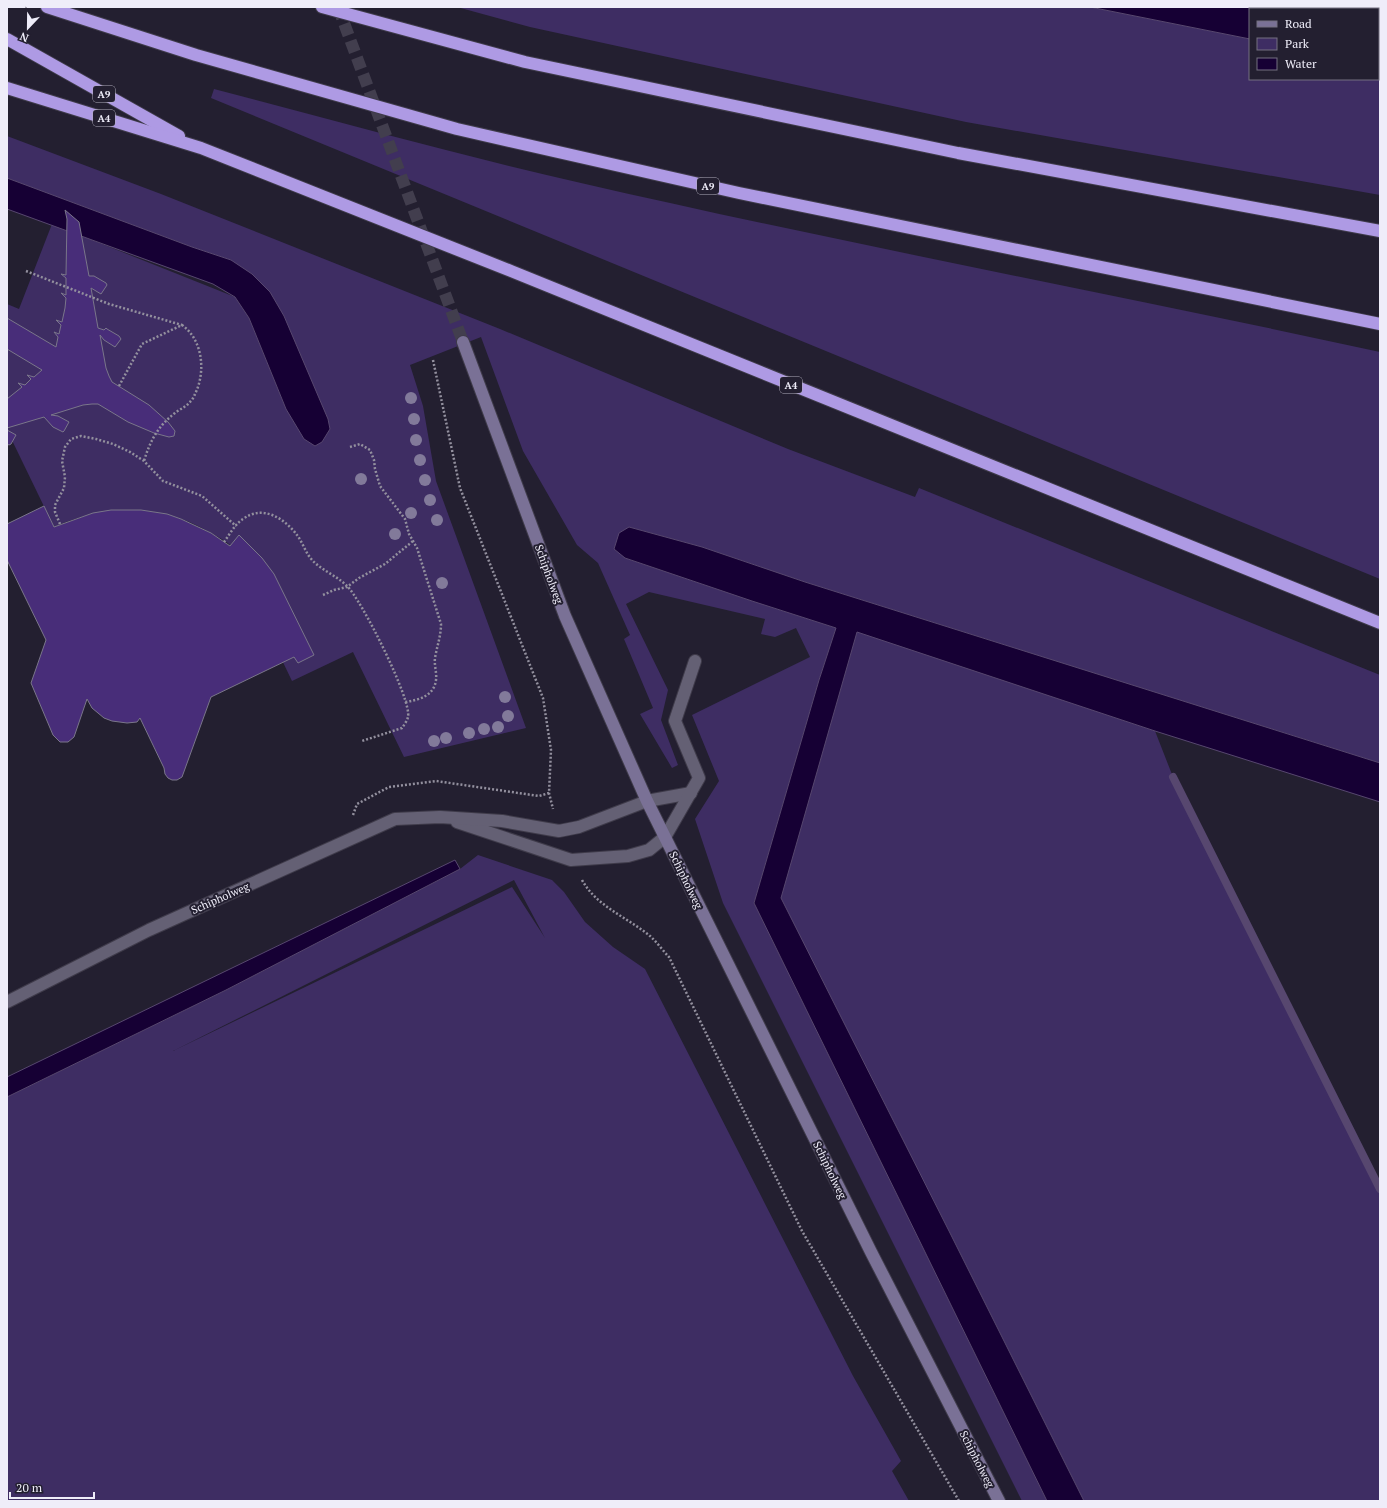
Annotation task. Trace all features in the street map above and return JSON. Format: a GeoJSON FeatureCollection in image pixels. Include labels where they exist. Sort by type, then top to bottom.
{"type":"FeatureCollection","features":[{"type":"Feature","properties":{"kind":"highway","name":"A9"},"geometry":{"type":"LineString","coordinates":[[47,7],[196,55],[457,129],[739,193],[1380,324]]}},
{"type":"Feature","properties":{"kind":"highway"},"geometry":{"type":"LineString","coordinates":[[322,7],[414,33],[549,67],[958,153],[1380,232]]}},
{"type":"Feature","properties":{"kind":"highway","name":"A9"},"geometry":{"type":"LineString","coordinates":[[7,39],[201,148]]}},
{"type":"Feature","properties":{"kind":"highway","name":"A4"},"geometry":{"type":"LineString","coordinates":[[7,88],[201,148],[504,268],[1380,622]]}},
{"type":"Feature","properties":{"kind":"main road","name":"Schipholweg"},"geometry":{"type":"LineString","coordinates":[[463,342],[565,616],[647,801],[871,1252],[999,1501]]}},
{"type":"Feature","properties":{"kind":"street"},"geometry":{"type":"LineString","coordinates":[[665,837],[699,778],[675,721],[695,661]]}},
{"type":"Feature","properties":{"kind":"street"},"geometry":{"type":"LineString","coordinates":[[647,801],[691,793]]}},
{"type":"Feature","properties":{"kind":"street","name":"Schipholweg"},"geometry":{"type":"LineString","coordinates":[[7,1002],[149,930],[395,819],[440,817],[502,821],[559,831],[579,827],[647,801]]}},
{"type":"Feature","properties":{"kind":"street","name":"Schipholweg"},"geometry":{"type":"LineString","coordinates":[[440,817],[571,860],[628,856],[649,850],[665,837]]}},
{"type":"Feature","properties":{"kind":"path"},"geometry":{"type":"LineString","coordinates":[[26,271],[109,304],[182,325],[189,330],[200,355],[202,369],[198,388],[191,402],[162,424],[148,449],[144,461]]}},
{"type":"Feature","properties":{"kind":"path"},"geometry":{"type":"LineString","coordinates":[[119,386],[142,344],[182,325]]}},
{"type":"Feature","properties":{"kind":"path"},"geometry":{"type":"LineString","coordinates":[[433,360],[460,488],[543,698],[551,750],[548,793],[559,831]]}},
{"type":"Feature","properties":{"kind":"path"},"geometry":{"type":"LineString","coordinates":[[60,524],[55,512],[55,505],[64,488],[66,477],[62,461],[65,447],[71,439],[81,436],[96,438],[124,449],[144,461],[164,481],[202,496],[236,526]]}},
{"type":"Feature","properties":{"kind":"path"},"geometry":{"type":"LineString","coordinates":[[350,447],[360,444],[370,450],[380,486],[405,519],[409,534],[417,548],[441,624],[434,659],[436,680],[432,690],[422,698],[405,702]]}},
{"type":"Feature","properties":{"kind":"path"},"geometry":{"type":"LineString","coordinates":[[224,542],[244,518],[255,513],[265,513],[278,517],[288,524],[298,535],[311,560],[348,587],[362,607],[387,657],[405,702],[408,717],[402,728],[362,741]]}},
{"type":"Feature","properties":{"kind":"path"},"geometry":{"type":"LineString","coordinates":[[323,595],[334,590],[348,587],[359,578],[385,564],[413,541]]}},
{"type":"Feature","properties":{"kind":"path"},"geometry":{"type":"LineString","coordinates":[[345,842],[357,804],[389,787],[436,780],[539,796],[548,793]]}},
{"type":"Feature","properties":{"kind":"path"},"geometry":{"type":"LineString","coordinates":[[571,860],[586,886],[599,901],[650,937],[669,957],[802,1231],[959,1501]]}},
{"type":"Feature","properties":{"kind":"green space"},"geometry":{"type":"Polygon","coordinates":[[[457,7],[1090,7],[1249,39],[1249,80],[1379,80],[1380,65],[1380,195],[966,122],[530,27],[457,7]]]}},
{"type":"Feature","properties":{"kind":"green space"},"geometry":{"type":"Polygon","coordinates":[[[1281,7],[1380,7],[1380,28],[1379,8],[1281,7]]]}},
{"type":"Feature","properties":{"kind":"green space"},"geometry":{"type":"Polygon","coordinates":[[[214,89],[443,149],[581,183],[780,227],[1380,352],[1380,579],[211,98],[214,89]]]}},
{"type":"Feature","properties":{"kind":"green space"},"geometry":{"type":"Polygon","coordinates":[[[7,136],[161,194],[500,329],[788,449],[915,497],[919,488],[1380,675],[1380,763],[805,582],[702,547],[629,527],[625,558],[836,628],[819,680],[754,903],[1047,1501],[1022,1501],[723,903],[695,819],[719,781],[692,715],[810,657],[796,628],[775,637],[761,634],[765,619],[649,592],[626,604],[668,690],[661,720],[678,765],[672,768],[640,714],[653,708],[624,639],[630,635],[598,563],[577,545],[523,451],[481,337],[410,365],[423,406],[436,481],[526,728],[404,757],[353,652],[292,681],[236,559],[233,548],[224,541],[191,523],[172,516],[133,510],[93,514],[73,519],[54,527],[7,430],[7,304],[19,309],[52,224],[235,297],[249,318],[286,409],[231,260],[7,178],[7,136]]]}},
{"type":"Feature","properties":{"kind":"green space"},"geometry":{"type":"Polygon","coordinates":[[[857,631],[1155,731],[1173,777],[1380,1189],[1380,1501],[1084,1501],[780,898],[857,631]]]}},
{"type":"Feature","properties":{"kind":"green space"},"geometry":{"type":"Polygon","coordinates":[[[478,855],[552,880],[564,892],[585,922],[613,947],[645,969],[853,1376],[901,1461],[892,1471],[909,1501],[7,1501],[7,1097],[226,990],[460,869],[478,855]],[[514,880],[173,1051],[512,887],[545,938],[514,880]]]}},
{"type":"Feature","properties":{"kind":"water"},"geometry":{"type":"Polygon","coordinates":[[[1090,7],[1286,8],[1249,8],[1249,39],[1090,7]]]}},
{"type":"Feature","properties":{"kind":"water"},"geometry":{"type":"Polygon","coordinates":[[[1379,28],[1380,28],[1379,64],[1379,28]]]}},
{"type":"Feature","properties":{"kind":"water"},"geometry":{"type":"Polygon","coordinates":[[[7,178],[231,260],[252,274],[270,292],[284,316],[328,419],[330,429],[322,442],[315,446],[304,439],[286,409],[249,318],[235,297],[213,284],[7,209],[7,178]]]}},
{"type":"Feature","properties":{"kind":"water"},"geometry":{"type":"Polygon","coordinates":[[[629,527],[702,547],[805,582],[1380,763],[1380,802],[1155,731],[857,632],[781,898],[1084,1501],[1047,1501],[754,903],[819,680],[836,628],[625,558],[614,549],[619,533],[629,527]]]}},
{"type":"Feature","properties":{"kind":"water"},"geometry":{"type":"Polygon","coordinates":[[[455,860],[460,869],[226,990],[7,1097],[7,1077],[455,860]]]}},
{"type":"Feature","properties":{"kind":"building"},"geometry":{"type":"Polygon","coordinates":[[[65,210],[79,222],[89,276],[94,276],[107,285],[101,294],[91,288],[98,328],[104,330],[106,328],[119,336],[121,339],[115,347],[104,340],[100,335],[106,368],[109,376],[112,382],[149,405],[168,422],[175,431],[174,436],[169,437],[154,433],[128,422],[98,404],[83,405],[51,415],[58,416],[69,422],[63,432],[53,427],[44,417],[7,428],[7,399],[22,387],[18,383],[25,385],[31,379],[27,375],[34,377],[42,370],[7,349],[7,318],[56,347],[58,337],[54,332],[59,334],[61,325],[56,320],[62,322],[66,298],[61,293],[66,295],[66,278],[61,274],[66,275],[67,219],[65,210]]]}},
{"type":"Feature","properties":{"kind":"building"},"geometry":{"type":"Polygon","coordinates":[[[7,430],[16,435],[9,445],[7,444],[7,430]]]}},
{"type":"Feature","properties":{"kind":"building"},"geometry":{"type":"Polygon","coordinates":[[[44,506],[54,527],[93,513],[111,510],[141,510],[167,514],[181,519],[211,533],[230,546],[239,535],[262,558],[274,574],[314,655],[298,663],[294,657],[211,697],[182,777],[177,780],[168,778],[165,774],[164,768],[140,718],[137,722],[127,723],[112,721],[104,718],[92,708],[87,699],[74,737],[68,742],[60,742],[53,735],[31,683],[46,640],[7,560],[7,524],[44,506]]]}},
{"type":"Feature","properties":{"kind":"waterway"},"geometry":{"type":"LineString","coordinates":[[1173,777],[1380,1189]]}},
{"type":"Feature","properties":{"kind":"tunnel"},"geometry":{"type":"LineString","coordinates":[[338,7],[463,342]]}}]}
